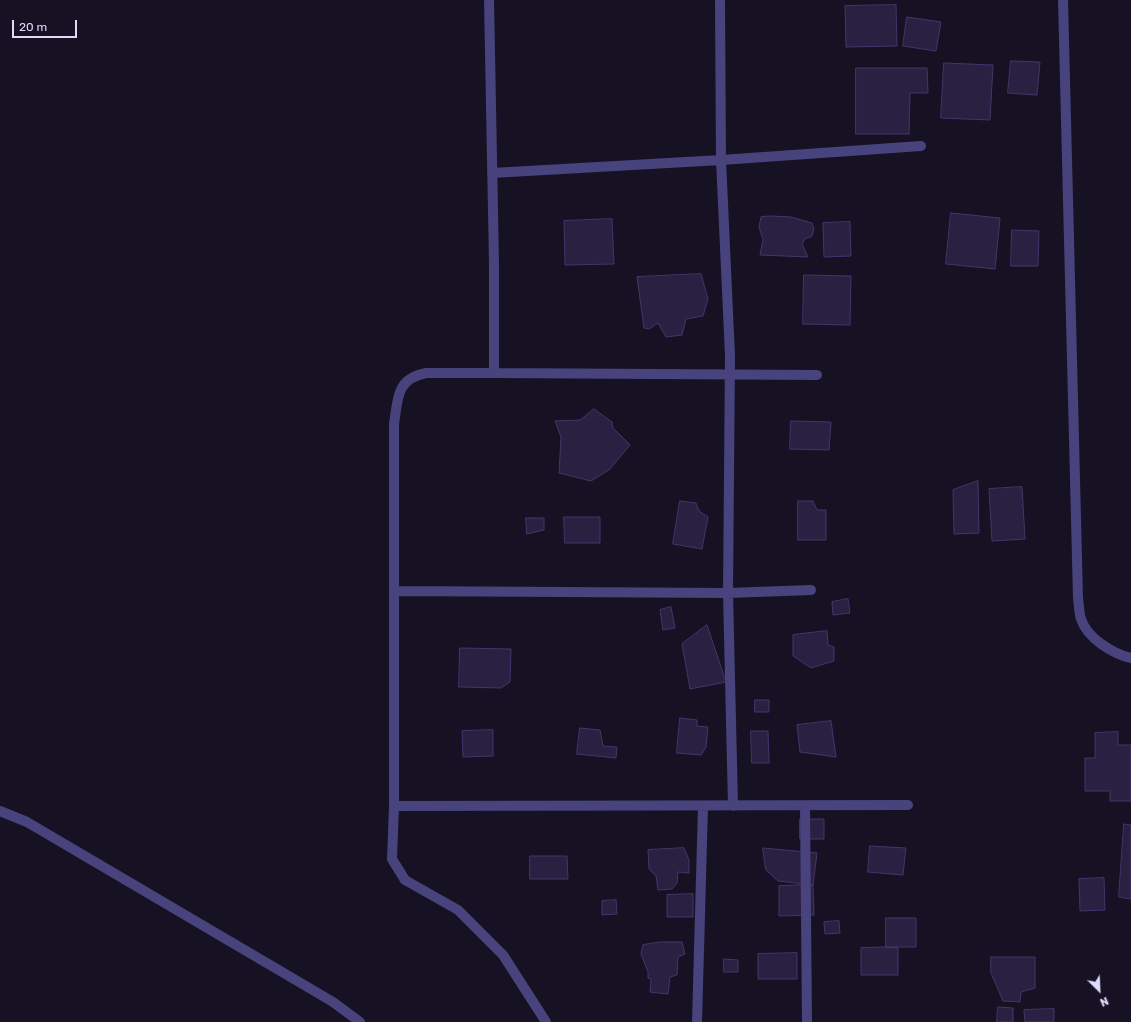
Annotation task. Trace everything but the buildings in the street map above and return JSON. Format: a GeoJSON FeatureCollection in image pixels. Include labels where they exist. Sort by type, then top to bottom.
{"type":"FeatureCollection","features":[{"type":"Feature","properties":{"kind":"street"},"geometry":{"type":"LineString","coordinates":[[489,0],[494,373]]}},
{"type":"Feature","properties":{"kind":"street"},"geometry":{"type":"LineString","coordinates":[[720,0],[721,160],[730,374],[728,593],[734,806]]}},
{"type":"Feature","properties":{"kind":"street"},"geometry":{"type":"LineString","coordinates":[[1063,0],[1078,598],[1081,620],[1090,635],[1123,656],[1131,658]]}},
{"type":"Feature","properties":{"kind":"street"},"geometry":{"type":"LineString","coordinates":[[492,173],[721,160],[921,146]]}},
{"type":"Feature","properties":{"kind":"street"},"geometry":{"type":"LineString","coordinates":[[546,1022],[503,956],[458,910],[405,880],[392,860],[394,806],[394,424],[400,390],[406,381],[416,375],[426,373],[817,375]]}},
{"type":"Feature","properties":{"kind":"street"},"geometry":{"type":"LineString","coordinates":[[394,591],[728,593],[811,590]]}},
{"type":"Feature","properties":{"kind":"street"},"geometry":{"type":"LineString","coordinates":[[394,806],[908,805]]}},
{"type":"Feature","properties":{"kind":"street"},"geometry":{"type":"LineString","coordinates":[[697,1022],[703,806]]}},
{"type":"Feature","properties":{"kind":"street"},"geometry":{"type":"LineString","coordinates":[[805,806],[807,1022]]}},
{"type":"Feature","properties":{"kind":"street"},"geometry":{"type":"LineString","coordinates":[[0,812],[26,822],[333,1002],[360,1022]]}}]}
